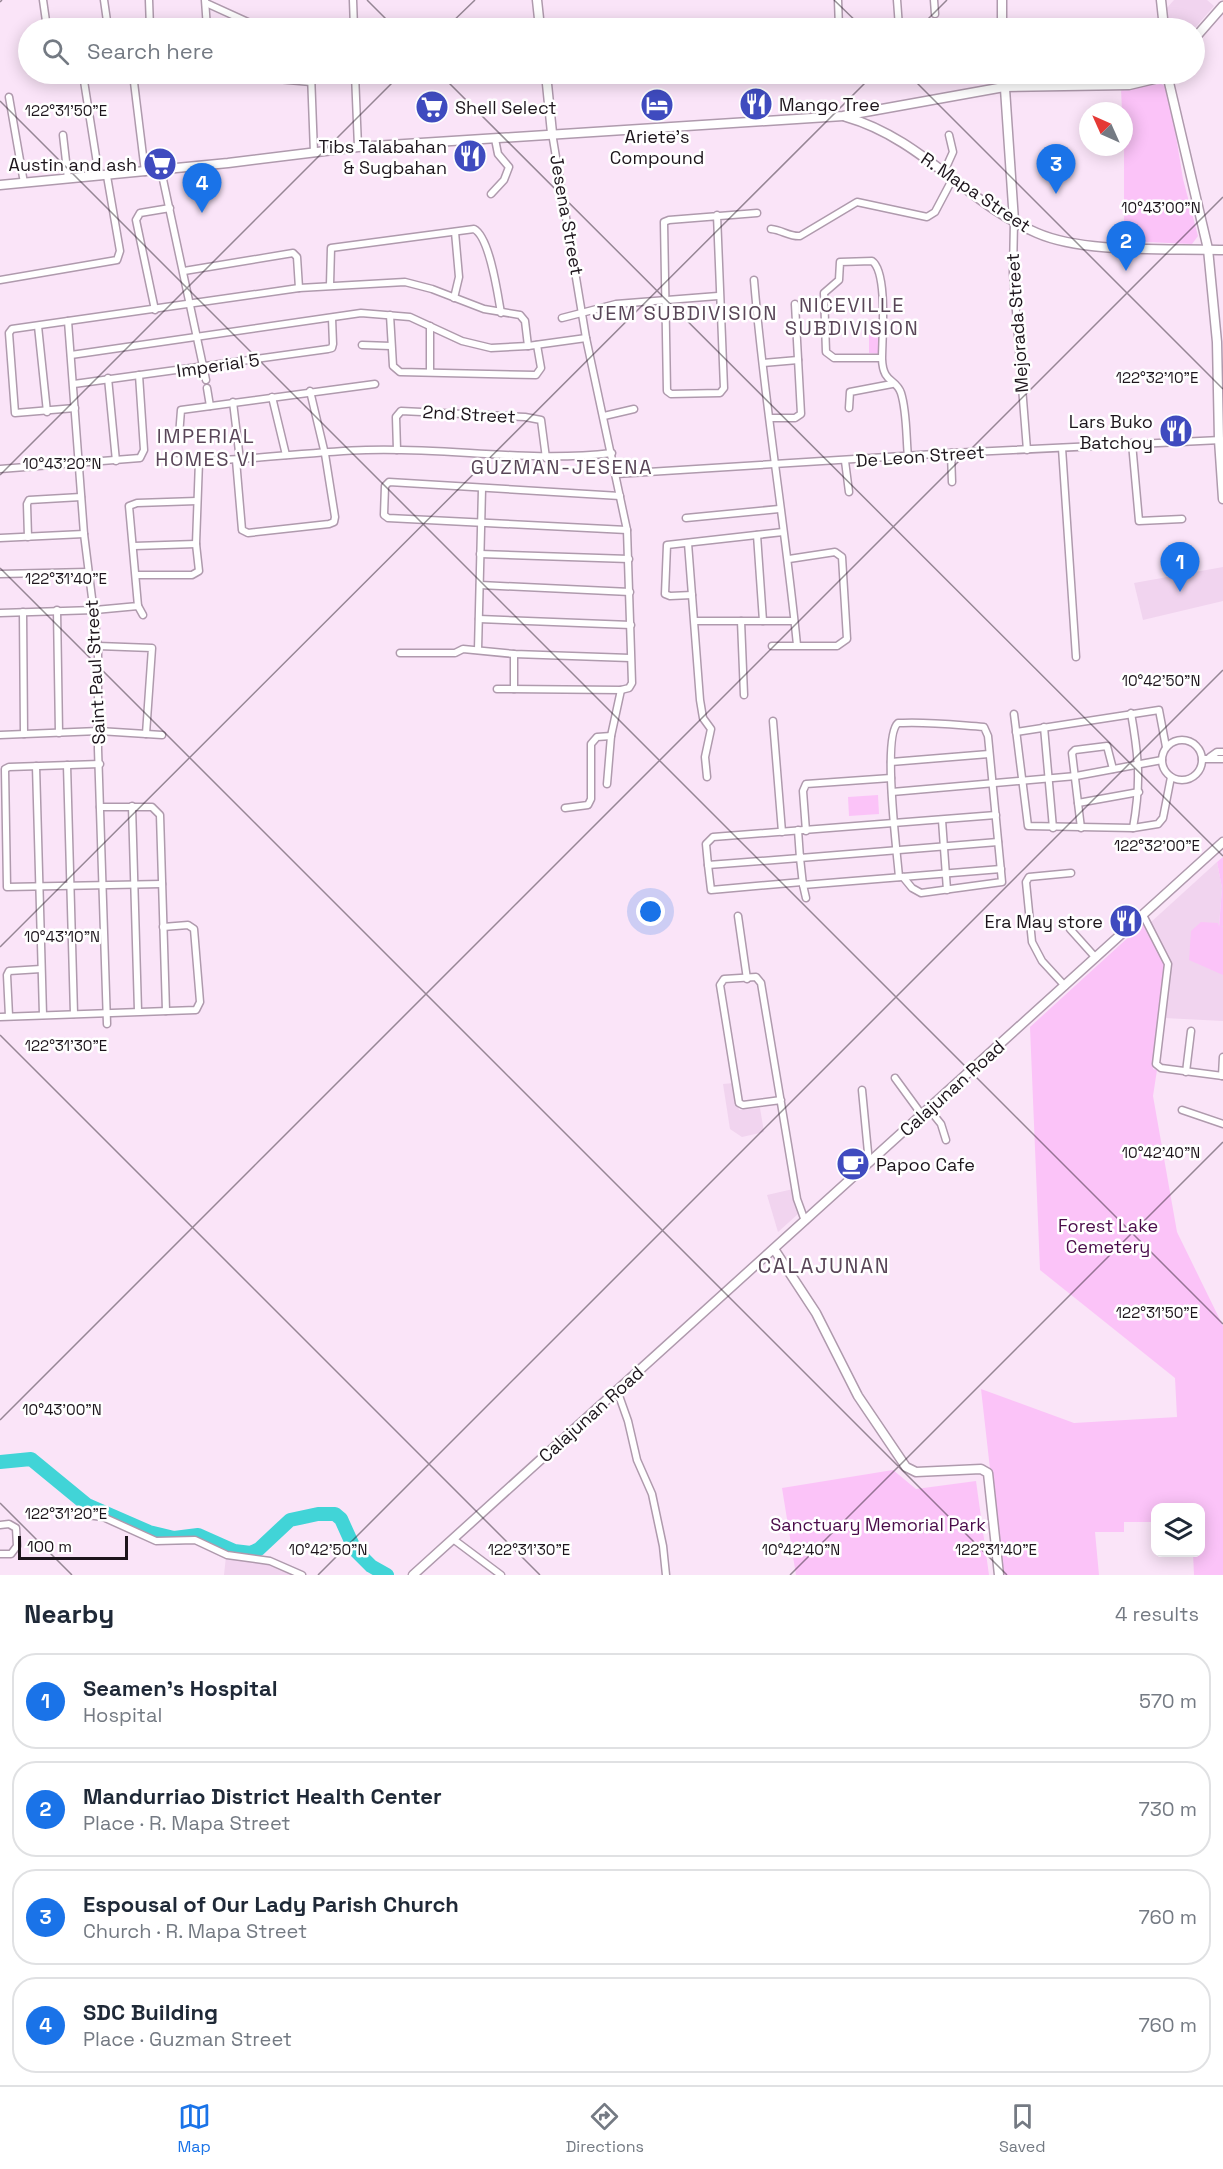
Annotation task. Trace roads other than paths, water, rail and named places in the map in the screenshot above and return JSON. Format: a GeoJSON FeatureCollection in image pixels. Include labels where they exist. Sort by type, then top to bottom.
{"type":"FeatureCollection","features":[{"type":"Feature","properties":{"kind":"main road"},"geometry":{"type":"LineString","coordinates":[[537,0],[539,18]]}},
{"type":"Feature","properties":{"kind":"main road"},"geometry":{"type":"LineString","coordinates":[[1002,0],[1002,18]]}},
{"type":"Feature","properties":{"kind":"main road"},"geometry":{"type":"LineString","coordinates":[[1161,0],[1163,18]]}},
{"type":"Feature","properties":{"kind":"main road"},"geometry":{"type":"LineString","coordinates":[[1205,26],[1223,6]]}},
{"type":"Feature","properties":{"kind":"main road"},"geometry":{"type":"LineString","coordinates":[[547,84],[552,133]]}},
{"type":"Feature","properties":{"kind":"main road"},"geometry":{"type":"LineString","coordinates":[[0,185],[146,172],[358,147],[843,116],[1004,87],[1133,84]]}},
{"type":"Feature","properties":{"kind":"main road"},"geometry":{"type":"LineString","coordinates":[[1170,84],[1208,249],[1220,365],[1223,499]]}},
{"type":"Feature","properties":{"kind":"main road","name":"Mejorada Street"},"geometry":{"type":"LineString","coordinates":[[1004,87],[1014,221]]}},
{"type":"Feature","properties":{"kind":"main road","name":"R. Mapa Street"},"geometry":{"type":"LineString","coordinates":[[843,116],[888,132],[1014,221],[1055,240],[1086,246],[1223,250]]}},
{"type":"Feature","properties":{"kind":"main road","name":"Calajunan Road"},"geometry":{"type":"LineString","coordinates":[[413,1575],[1223,842]]}},
{"type":"Feature","properties":{"kind":"main road"},"geometry":{"type":"LineString","coordinates":[[774,1249],[812,1306],[858,1396],[906,1467],[916,1472],[981,1469],[988,1473],[999,1575]]}},
{"type":"Feature","properties":{"kind":"street"},"geometry":{"type":"LineString","coordinates":[[43,0],[45,18]]}},
{"type":"Feature","properties":{"kind":"street"},"geometry":{"type":"LineString","coordinates":[[104,0],[107,18]]}},
{"type":"Feature","properties":{"kind":"street"},"geometry":{"type":"LineString","coordinates":[[149,0],[150,18]]}},
{"type":"Feature","properties":{"kind":"street"},"geometry":{"type":"LineString","coordinates":[[353,0],[354,18]]}},
{"type":"Feature","properties":{"kind":"street"},"geometry":{"type":"LineString","coordinates":[[838,0],[839,18]]}},
{"type":"Feature","properties":{"kind":"street"},"geometry":{"type":"LineString","coordinates":[[897,0],[898,18]]}},
{"type":"Feature","properties":{"kind":"street"},"geometry":{"type":"LineString","coordinates":[[933,0],[935,14]]}},
{"type":"Feature","properties":{"kind":"street"},"geometry":{"type":"LineString","coordinates":[[206,1],[233,18]]}},
{"type":"Feature","properties":{"kind":"street"},"geometry":{"type":"LineString","coordinates":[[206,1],[207,18]]}},
{"type":"Feature","properties":{"kind":"street"},"geometry":{"type":"LineString","coordinates":[[0,279],[117,260],[120,255],[85,84]]}},
{"type":"Feature","properties":{"kind":"street"},"geometry":{"type":"LineString","coordinates":[[134,84],[146,172]]}},
{"type":"Feature","properties":{"kind":"street"},"geometry":{"type":"LineString","coordinates":[[311,84],[314,153]]}},
{"type":"Feature","properties":{"kind":"street"},"geometry":{"type":"LineString","coordinates":[[355,84],[358,147]]}},
{"type":"Feature","properties":{"kind":"street"},"geometry":{"type":"LineString","coordinates":[[9,97],[24,183]]}},
{"type":"Feature","properties":{"kind":"street","name":"Jesena Street"},"geometry":{"type":"LineString","coordinates":[[552,133],[584,314],[586,338],[627,530],[632,683],[627,689],[621,690]]}},
{"type":"Feature","properties":{"kind":"street"},"geometry":{"type":"LineString","coordinates":[[63,135],[68,179]]}},
{"type":"Feature","properties":{"kind":"street"},"geometry":{"type":"LineString","coordinates":[[944,172],[953,152],[949,135]]}},
{"type":"Feature","properties":{"kind":"street"},"geometry":{"type":"LineString","coordinates":[[491,194],[504,180],[509,167],[498,154],[495,139]]}},
{"type":"Feature","properties":{"kind":"street"},"geometry":{"type":"LineString","coordinates":[[161,170],[198,337],[210,406]]}},
{"type":"Feature","properties":{"kind":"street"},"geometry":{"type":"LineString","coordinates":[[771,229],[783,230],[794,237],[800,236],[857,202],[927,217],[935,212],[953,178]]}},
{"type":"Feature","properties":{"kind":"street"},"geometry":{"type":"LineString","coordinates":[[155,310],[136,220],[140,213],[170,208]]}},
{"type":"Feature","properties":{"kind":"street"},"geometry":{"type":"LineString","coordinates":[[717,216],[718,296],[724,388],[720,393],[668,394],[664,222],[717,216],[758,213]]}},
{"type":"Feature","properties":{"kind":"street","name":"Mejorada Street"},"geometry":{"type":"LineString","coordinates":[[1014,221],[1013,273],[1027,450]]}},
{"type":"Feature","properties":{"kind":"street"},"geometry":{"type":"LineString","coordinates":[[330,285],[331,248],[474,229],[480,234],[496,278],[501,313]]}},
{"type":"Feature","properties":{"kind":"street"},"geometry":{"type":"LineString","coordinates":[[454,298],[459,277],[455,232]]}},
{"type":"Feature","properties":{"kind":"street"},"geometry":{"type":"LineString","coordinates":[[184,271],[293,254],[297,257],[299,288]]}},
{"type":"Feature","properties":{"kind":"street"},"geometry":{"type":"LineString","coordinates":[[882,357],[834,358],[826,352],[824,293],[839,280],[840,262],[872,261],[879,270],[884,335],[882,357],[886,378],[901,393],[909,457]]}},
{"type":"Feature","properties":{"kind":"street"},"geometry":{"type":"LineString","coordinates":[[754,280],[779,509],[789,559],[797,645]]}},
{"type":"Feature","properties":{"kind":"street"},"geometry":{"type":"LineString","coordinates":[[75,408],[18,414],[13,407],[9,333],[13,329],[299,288],[405,282],[501,313],[523,317],[528,346]]}},
{"type":"Feature","properties":{"kind":"street"},"geometry":{"type":"LineString","coordinates":[[562,318],[616,304],[718,296]]}},
{"type":"Feature","properties":{"kind":"street"},"geometry":{"type":"LineString","coordinates":[[770,418],[800,416],[795,304]]}},
{"type":"Feature","properties":{"kind":"street"},"geometry":{"type":"LineString","coordinates":[[71,355],[361,313],[410,317],[462,341],[491,348],[528,346],[586,338]]}},
{"type":"Feature","properties":{"kind":"street"},"geometry":{"type":"LineString","coordinates":[[390,315],[395,371],[536,375],[541,368],[537,345]]}},
{"type":"Feature","properties":{"kind":"street","name":"Imperial 5"},"geometry":{"type":"LineString","coordinates":[[74,384],[332,348],[332,318]]}},
{"type":"Feature","properties":{"kind":"street","name":"Saint Paul Street"},"geometry":{"type":"LineString","coordinates":[[68,321],[84,534],[98,646],[100,807],[105,885],[107,1024]]}},
{"type":"Feature","properties":{"kind":"street"},"geometry":{"type":"LineString","coordinates":[[38,326],[47,412]]}},
{"type":"Feature","properties":{"kind":"street"},"geometry":{"type":"LineString","coordinates":[[430,326],[430,372]]}},
{"type":"Feature","properties":{"kind":"street"},"geometry":{"type":"LineString","coordinates":[[362,345],[391,346]]}},
{"type":"Feature","properties":{"kind":"street"},"geometry":{"type":"LineString","coordinates":[[763,363],[798,360]]}},
{"type":"Feature","properties":{"kind":"street"},"geometry":{"type":"LineString","coordinates":[[0,469],[140,458],[144,453],[139,375]]}},
{"type":"Feature","properties":{"kind":"street"},"geometry":{"type":"LineString","coordinates":[[108,378],[116,461]]}},
{"type":"Feature","properties":{"kind":"street"},"geometry":{"type":"LineString","coordinates":[[179,435],[180,411],[310,391],[375,384]]}},
{"type":"Feature","properties":{"kind":"street"},"geometry":{"type":"LineString","coordinates":[[849,408],[850,392],[892,384]]}},
{"type":"Feature","properties":{"kind":"street"},"geometry":{"type":"LineString","coordinates":[[233,402],[242,530],[248,533],[334,522],[325,454],[310,391]]}},
{"type":"Feature","properties":{"kind":"street"},"geometry":{"type":"LineString","coordinates":[[272,397],[285,455]]}},
{"type":"Feature","properties":{"kind":"street"},"geometry":{"type":"LineString","coordinates":[[604,416],[634,409]]}},
{"type":"Feature","properties":{"kind":"street","name":"2nd Street"},"geometry":{"type":"LineString","coordinates":[[397,450],[398,414],[401,411],[541,420],[546,458]]}},
{"type":"Feature","properties":{"kind":"street","name":"De Leon Street"},"geometry":{"type":"LineString","coordinates":[[616,474],[951,453],[1221,440]]}},
{"type":"Feature","properties":{"kind":"street"},"geometry":{"type":"LineString","coordinates":[[1132,443],[1139,521],[1182,519]]}},
{"type":"Feature","properties":{"kind":"street"},"geometry":{"type":"LineString","coordinates":[[1062,448],[1076,657]]}},
{"type":"Feature","properties":{"kind":"street"},"geometry":{"type":"LineString","coordinates":[[171,460],[238,460],[285,455],[397,450],[546,458],[612,453]]}},
{"type":"Feature","properties":{"kind":"street"},"geometry":{"type":"LineString","coordinates":[[951,453],[952,482]]}},
{"type":"Feature","properties":{"kind":"street"},"geometry":{"type":"LineString","coordinates":[[135,575],[195,575],[199,569],[196,544],[199,461]]}},
{"type":"Feature","properties":{"kind":"street"},"geometry":{"type":"LineString","coordinates":[[845,461],[849,492]]}},
{"type":"Feature","properties":{"kind":"street"},"geometry":{"type":"LineString","coordinates":[[620,496],[389,482],[385,486],[384,515],[388,518],[627,530]]}},
{"type":"Feature","properties":{"kind":"street"},"geometry":{"type":"LineString","coordinates":[[478,650],[482,489]]}},
{"type":"Feature","properties":{"kind":"street"},"geometry":{"type":"LineString","coordinates":[[27,537],[29,500],[81,497]]}},
{"type":"Feature","properties":{"kind":"street"},"geometry":{"type":"LineString","coordinates":[[143,615],[138,606],[134,546],[128,510],[131,504],[197,501]]}},
{"type":"Feature","properties":{"kind":"street"},"geometry":{"type":"LineString","coordinates":[[686,518],[779,509]]}},
{"type":"Feature","properties":{"kind":"street"},"geometry":{"type":"LineString","coordinates":[[692,595],[670,596],[665,594],[665,547],[783,532]]}},
{"type":"Feature","properties":{"kind":"street"},"geometry":{"type":"LineString","coordinates":[[0,538],[84,534]]}},
{"type":"Feature","properties":{"kind":"street"},"geometry":{"type":"LineString","coordinates":[[758,535],[763,621]]}},
{"type":"Feature","properties":{"kind":"street"},"geometry":{"type":"LineString","coordinates":[[688,543],[703,718],[711,729],[705,757],[706,777]]}},
{"type":"Feature","properties":{"kind":"street"},"geometry":{"type":"LineString","coordinates":[[134,546],[196,544]]}},
{"type":"Feature","properties":{"kind":"street"},"geometry":{"type":"LineString","coordinates":[[772,646],[837,646],[847,639],[844,562],[835,552],[789,559]]}},
{"type":"Feature","properties":{"kind":"street"},"geometry":{"type":"LineString","coordinates":[[480,554],[629,559]]}},
{"type":"Feature","properties":{"kind":"street"},"geometry":{"type":"LineString","coordinates":[[0,574],[88,572]]}},
{"type":"Feature","properties":{"kind":"street"},"geometry":{"type":"LineString","coordinates":[[480,585],[630,592]]}},
{"type":"Feature","properties":{"kind":"street"},"geometry":{"type":"LineString","coordinates":[[0,613],[95,610],[138,606]]}},
{"type":"Feature","properties":{"kind":"street"},"geometry":{"type":"LineString","coordinates":[[57,610],[59,733]]}},
{"type":"Feature","properties":{"kind":"street"},"geometry":{"type":"LineString","coordinates":[[22,612],[24,734]]}},
{"type":"Feature","properties":{"kind":"street"},"geometry":{"type":"LineString","coordinates":[[479,619],[631,625]]}},
{"type":"Feature","properties":{"kind":"street"},"geometry":{"type":"LineString","coordinates":[[696,621],[794,621]]}},
{"type":"Feature","properties":{"kind":"street"},"geometry":{"type":"LineString","coordinates":[[741,621],[744,696]]}},
{"type":"Feature","properties":{"kind":"street"},"geometry":{"type":"LineString","coordinates":[[98,646],[152,648],[146,734]]}},
{"type":"Feature","properties":{"kind":"street"},"geometry":{"type":"LineString","coordinates":[[400,653],[478,650],[514,654],[630,658]]}},
{"type":"Feature","properties":{"kind":"street"},"geometry":{"type":"LineString","coordinates":[[514,654],[514,689]]}},
{"type":"Feature","properties":{"kind":"street"},"geometry":{"type":"LineString","coordinates":[[497,689],[621,690],[611,736],[607,784]]}},
{"type":"Feature","properties":{"kind":"street"},"geometry":{"type":"LineString","coordinates":[[1016,732],[1131,713],[1161,711],[1166,747],[1162,760],[1166,773],[1171,777],[1183,780],[1194,776],[1206,758],[1223,752]]}},
{"type":"Feature","properties":{"kind":"street"},"geometry":{"type":"LineString","coordinates":[[1131,713],[1140,765],[1139,792],[1133,828]]}},
{"type":"Feature","properties":{"kind":"street"},"geometry":{"type":"LineString","coordinates":[[1014,714],[1026,825],[1031,828],[1133,828],[1161,822],[1171,777]]}},
{"type":"Feature","properties":{"kind":"street"},"geometry":{"type":"LineString","coordinates":[[773,722],[782,832]]}},
{"type":"Feature","properties":{"kind":"street"},"geometry":{"type":"LineString","coordinates":[[937,722],[949,726],[984,727],[987,732],[1002,882],[917,892],[901,877],[896,851],[891,762],[892,730],[898,723],[937,722]]}},
{"type":"Feature","properties":{"kind":"street"},"geometry":{"type":"LineString","coordinates":[[1044,727],[1053,828]]}},
{"type":"Feature","properties":{"kind":"street"},"geometry":{"type":"LineString","coordinates":[[0,735],[99,731],[162,735]]}},
{"type":"Feature","properties":{"kind":"street"},"geometry":{"type":"LineString","coordinates":[[565,808],[588,805],[591,798],[591,744],[597,737],[611,736]]}},
{"type":"Feature","properties":{"kind":"street"},"geometry":{"type":"LineString","coordinates":[[1166,747],[1178,740],[1185,740],[1197,746],[1206,758],[1223,759]]}},
{"type":"Feature","properties":{"kind":"street"},"geometry":{"type":"LineString","coordinates":[[1081,828],[1072,753],[1076,750],[1107,746],[1113,769]]}},
{"type":"Feature","properties":{"kind":"street"},"geometry":{"type":"LineString","coordinates":[[891,762],[989,754]]}},
{"type":"Feature","properties":{"kind":"street"},"geometry":{"type":"LineString","coordinates":[[892,792],[1076,776],[1162,760]]}},
{"type":"Feature","properties":{"kind":"street"},"geometry":{"type":"LineString","coordinates":[[100,764],[5,769],[5,877],[8,888],[162,884]]}},
{"type":"Feature","properties":{"kind":"street"},"geometry":{"type":"LineString","coordinates":[[67,765],[74,1014]]}},
{"type":"Feature","properties":{"kind":"street"},"geometry":{"type":"LineString","coordinates":[[36,766],[42,1015]]}},
{"type":"Feature","properties":{"kind":"street"},"geometry":{"type":"LineString","coordinates":[[806,898],[800,858],[802,791],[806,784],[891,778]]}},
{"type":"Feature","properties":{"kind":"street"},"geometry":{"type":"LineString","coordinates":[[1078,803],[1139,792]]}},
{"type":"Feature","properties":{"kind":"street"},"geometry":{"type":"LineString","coordinates":[[132,806],[138,1011]]}},
{"type":"Feature","properties":{"kind":"street"},"geometry":{"type":"LineString","coordinates":[[100,807],[152,807],[159,811],[166,1011]]}},
{"type":"Feature","properties":{"kind":"street"},"geometry":{"type":"LineString","coordinates":[[996,815],[710,838],[706,844],[711,890],[1001,869]]}},
{"type":"Feature","properties":{"kind":"street"},"geometry":{"type":"LineString","coordinates":[[942,820],[946,890]]}},
{"type":"Feature","properties":{"kind":"street"},"geometry":{"type":"LineString","coordinates":[[708,865],[998,842]]}},
{"type":"Feature","properties":{"kind":"street"},"geometry":{"type":"LineString","coordinates":[[1065,986],[1042,961],[1032,942],[1026,882],[1029,877],[1071,873]]}},
{"type":"Feature","properties":{"kind":"street"},"geometry":{"type":"LineString","coordinates":[[1143,915],[1168,964],[1156,1064],[1159,1067],[1186,1072],[1222,1076],[1223,1057]]}},
{"type":"Feature","properties":{"kind":"street"},"geometry":{"type":"LineString","coordinates":[[738,916],[747,979]]}},
{"type":"Feature","properties":{"kind":"street"},"geometry":{"type":"LineString","coordinates":[[0,1017],[196,1010],[200,1002],[194,929],[188,925],[163,927]]}},
{"type":"Feature","properties":{"kind":"street"},"geometry":{"type":"LineString","coordinates":[[1070,929],[1096,958]]}},
{"type":"Feature","properties":{"kind":"street"},"geometry":{"type":"LineString","coordinates":[[9,1016],[7,975],[9,971],[41,969]]}},
{"type":"Feature","properties":{"kind":"street"},"geometry":{"type":"LineString","coordinates":[[780,1100],[743,1106],[739,1103],[720,985],[724,980],[756,977],[761,983],[797,1199],[805,1221]]}},
{"type":"Feature","properties":{"kind":"street"},"geometry":{"type":"LineString","coordinates":[[1186,1072],[1191,1031]]}},
{"type":"Feature","properties":{"kind":"street"},"geometry":{"type":"LineString","coordinates":[[894,1078],[943,1129],[946,1140]]}},
{"type":"Feature","properties":{"kind":"street"},"geometry":{"type":"LineString","coordinates":[[862,1090],[868,1164]]}},
{"type":"Feature","properties":{"kind":"street"},"geometry":{"type":"LineString","coordinates":[[1182,1110],[1223,1124]]}},
{"type":"Feature","properties":{"kind":"street"},"geometry":{"type":"LineString","coordinates":[[617,1390],[628,1421],[637,1460],[652,1494],[663,1546],[666,1575]]}},
{"type":"Feature","properties":{"kind":"street"},"geometry":{"type":"LineString","coordinates":[[78,1514],[103,1517],[156,1541],[195,1540],[227,1555],[270,1561],[302,1575]]}},
{"type":"Feature","properties":{"kind":"street"},"geometry":{"type":"LineString","coordinates":[[0,1525],[9,1524],[16,1528],[17,1546],[11,1554],[0,1554]]}},
{"type":"Feature","properties":{"kind":"street"},"geometry":{"type":"LineString","coordinates":[[453,1539],[501,1575]]}},
{"type":"Feature","properties":{"kind":"waterway"},"geometry":{"type":"LineString","coordinates":[[0,1462],[31,1459],[87,1505],[149,1532],[174,1538],[198,1535],[234,1551],[251,1553],[259,1549],[290,1520],[318,1514],[335,1514],[341,1519],[355,1550],[371,1566],[387,1575]]}},
{"type":"Feature","properties":{"kind":"place","name":"Mango Tree"},"geometry":{"type":"Point","coordinates":[756,104]}},
{"type":"Feature","properties":{"kind":"place","name":"Ariete's Compound"},"geometry":{"type":"Point","coordinates":[657,105]}},
{"type":"Feature","properties":{"kind":"place","name":"Shell Select"},"geometry":{"type":"Point","coordinates":[432,107]}},
{"type":"Feature","properties":{"kind":"place","name":"Tibs Talabahan & Sugbahan"},"geometry":{"type":"Point","coordinates":[470,156]}},
{"type":"Feature","properties":{"kind":"place","name":"Austin and ash"},"geometry":{"type":"Point","coordinates":[160,164]}},
{"type":"Feature","properties":{"kind":"place","name":"Espousal of Our Lady Parish Church"},"geometry":{"type":"Point","coordinates":[1056,194]}},
{"type":"Feature","properties":{"kind":"place","name":"SDC Building"},"geometry":{"type":"Point","coordinates":[202,213]}},
{"type":"Feature","properties":{"kind":"place","name":"Mandurriao District Health Center"},"geometry":{"type":"Point","coordinates":[1126,271]}},
{"type":"Feature","properties":{"kind":"place","name":"Lars Buko Batchoy"},"geometry":{"type":"Point","coordinates":[1176,431]}},
{"type":"Feature","properties":{"kind":"place","name":"Seamen's Hospital"},"geometry":{"type":"Point","coordinates":[1180,592]}},
{"type":"Feature","properties":{"kind":"place","name":"Era May store"},"geometry":{"type":"Point","coordinates":[1126,921]}},
{"type":"Feature","properties":{"kind":"place","name":"Papoo Cafe"},"geometry":{"type":"Point","coordinates":[853,1164]}},
{"type":"Feature","properties":{"kind":"district","name":"JEM SUBDIVISION"},"geometry":{"type":"Point","coordinates":[685,313]}},
{"type":"Feature","properties":{"kind":"district","name":"NICEVILLE SUBDIVISION"},"geometry":{"type":"Point","coordinates":[852,316]}},
{"type":"Feature","properties":{"kind":"district","name":"IMPERIAL HOMES VI"},"geometry":{"type":"Point","coordinates":[206,448]}},
{"type":"Feature","properties":{"kind":"district","name":"GUZMAN-JESENA"},"geometry":{"type":"Point","coordinates":[562,467]}},
{"type":"Feature","properties":{"kind":"district","name":"CALAJUNAN"},"geometry":{"type":"Point","coordinates":[824,1265]}},
{"type":"Feature","properties":{"kind":"park label","name":"Forest Lake Cemetery"},"geometry":{"type":"Point","coordinates":[1108,1235]}},
{"type":"Feature","properties":{"kind":"park label","name":"Sanctuary Memorial Park"},"geometry":{"type":"Point","coordinates":[878,1524]}}]}
